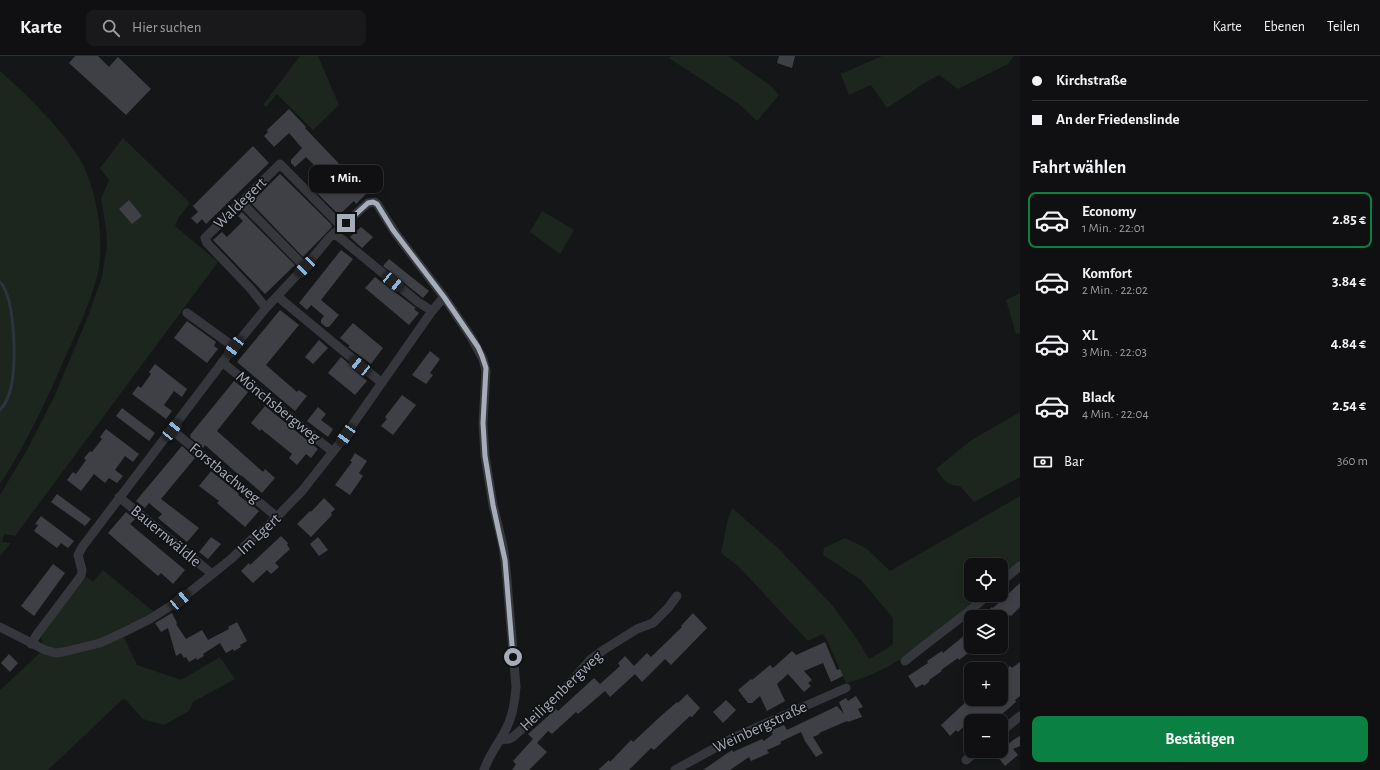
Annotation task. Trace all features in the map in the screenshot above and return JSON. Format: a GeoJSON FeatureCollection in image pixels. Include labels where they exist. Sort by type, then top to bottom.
{"type":"FeatureCollection","features":[{"type":"Feature","properties":{"kind":"street","name":"Waldegert"},"geometry":{"type":"LineString","coordinates":[[266,308],[206,242],[205,238],[280,164],[338,230]]}},
{"type":"Feature","properties":{"kind":"street"},"geometry":{"type":"LineString","coordinates":[[241,202],[305,267]]}},
{"type":"Feature","properties":{"kind":"street"},"geometry":{"type":"LineString","coordinates":[[31,644],[81,576],[82,572],[78,556],[79,552],[222,362],[266,308],[338,230],[368,203],[373,202],[377,204],[396,234],[444,297],[478,347],[486,368],[483,418],[485,456],[493,505],[505,560],[516,687],[515,701],[510,719],[484,770]]}},
{"type":"Feature","properties":{"kind":"street"},"geometry":{"type":"LineString","coordinates":[[338,230],[420,304],[432,312]]}},
{"type":"Feature","properties":{"kind":"street"},"geometry":{"type":"LineString","coordinates":[[277,296],[382,383]]}},
{"type":"Feature","properties":{"kind":"street","name":"Im Egert"},"geometry":{"type":"LineString","coordinates":[[0,627],[31,644],[45,650],[60,653],[109,639],[136,626],[180,600],[231,560],[238,551],[277,517],[302,491],[333,452],[444,297]]}},
{"type":"Feature","properties":{"kind":"street"},"geometry":{"type":"LineString","coordinates":[[187,313],[234,347]]}},
{"type":"Feature","properties":{"kind":"street","name":"Mönchsbergweg"},"geometry":{"type":"LineString","coordinates":[[222,362],[333,452]]}},
{"type":"Feature","properties":{"kind":"street","name":"Forstbachweg"},"geometry":{"type":"LineString","coordinates":[[172,430],[277,517]]}},
{"type":"Feature","properties":{"kind":"street","name":"Bauernwäldle"},"geometry":{"type":"LineString","coordinates":[[119,497],[212,574]]}},
{"type":"Feature","properties":{"kind":"street"},"geometry":{"type":"LineString","coordinates":[[1008,576],[1020,566]]}},
{"type":"Feature","properties":{"kind":"street","name":"Heiligenbergweg"},"geometry":{"type":"LineString","coordinates":[[500,740],[507,740],[513,737],[561,694],[590,660],[637,629],[653,623],[668,608],[677,596]]}},
{"type":"Feature","properties":{"kind":"street"},"geometry":{"type":"LineString","coordinates":[[905,661],[967,614],[980,602]]}},
{"type":"Feature","properties":{"kind":"street","name":"Weinbergstraße"},"geometry":{"type":"LineString","coordinates":[[675,770],[733,738],[846,688]]}},
{"type":"Feature","properties":{"kind":"street"},"geometry":{"type":"LineString","coordinates":[[1008,726],[1020,716]]}},
{"type":"Feature","properties":{"kind":"shaded area"},"geometry":{"type":"Polygon","coordinates":[[[300,56],[318,56],[339,105],[313,130],[277,94],[266,107],[263,105],[300,56]]]}},
{"type":"Feature","properties":{"kind":"shaded area"},"geometry":{"type":"Polygon","coordinates":[[[672,56],[728,56],[771,86],[779,95],[757,121],[739,104],[669,58],[672,56]]]}},
{"type":"Feature","properties":{"kind":"shaded area"},"geometry":{"type":"Polygon","coordinates":[[[882,56],[1014,56],[1008,64],[958,89],[939,75],[887,108],[871,85],[849,95],[841,74],[882,56]]]}},
{"type":"Feature","properties":{"kind":"shaded area"},"geometry":{"type":"Polygon","coordinates":[[[0,71],[55,125],[81,161],[87,173],[95,201],[101,246],[98,273],[80,325],[36,421],[0,484],[0,71]]]}},
{"type":"Feature","properties":{"kind":"shaded area"},"geometry":{"type":"Polygon","coordinates":[[[123,138],[190,203],[179,217],[175,226],[218,262],[15,536],[4,534],[2,542],[11,543],[0,556],[0,495],[27,450],[54,397],[87,319],[102,277],[107,246],[106,228],[101,199],[109,180],[100,168],[123,138]]]}},
{"type":"Feature","properties":{"kind":"shaded area"},"geometry":{"type":"Polygon","coordinates":[[[542,211],[574,230],[560,254],[530,232],[542,211]]]}},
{"type":"Feature","properties":{"kind":"shaded area"},"geometry":{"type":"Polygon","coordinates":[[[1020,293],[1020,333],[1016,334],[1006,300],[1020,293]]]}},
{"type":"Feature","properties":{"kind":"shaded area"},"geometry":{"type":"Polygon","coordinates":[[[1020,412],[1020,477],[974,502],[960,486],[952,485],[943,479],[936,469],[970,441],[1020,412]]]}},
{"type":"Feature","properties":{"kind":"shaded area"},"geometry":{"type":"Polygon","coordinates":[[[1020,496],[1020,562],[1008,573],[1008,558],[964,558],[964,602],[976,602],[901,659],[865,677],[846,683],[827,640],[822,634],[808,641],[738,566],[721,553],[727,523],[732,508],[778,548],[833,606],[859,642],[869,659],[893,644],[893,618],[861,580],[823,555],[824,548],[845,538],[866,548],[890,571],[1020,496]]]}},
{"type":"Feature","properties":{"kind":"shaded area"},"geometry":{"type":"Polygon","coordinates":[[[103,570],[154,612],[104,638],[66,649],[52,649],[43,644],[41,638],[43,631],[87,577],[93,582],[103,570]]]}},
{"type":"Feature","properties":{"kind":"shaded area"},"geometry":{"type":"Polygon","coordinates":[[[123,635],[137,665],[181,680],[220,657],[235,679],[193,702],[189,711],[164,725],[143,719],[124,698],[48,770],[0,770],[0,690],[41,652],[44,653],[123,635]]]}},
{"type":"Feature","properties":{"kind":"building"},"geometry":{"type":"Polygon","coordinates":[[[75,56],[98,56],[109,67],[118,57],[151,89],[126,115],[69,63],[75,56]]]}},
{"type":"Feature","properties":{"kind":"building"},"geometry":{"type":"Polygon","coordinates":[[[779,56],[795,56],[792,68],[777,63],[779,56]]]}},
{"type":"Feature","properties":{"kind":"building"},"geometry":{"type":"Polygon","coordinates":[[[289,109],[306,127],[305,128],[367,193],[356,204],[354,201],[339,215],[311,187],[323,176],[319,170],[306,157],[295,167],[291,163],[291,160],[302,148],[289,133],[274,147],[264,136],[268,132],[267,130],[289,109]]]}},
{"type":"Feature","properties":{"kind":"building"},"geometry":{"type":"Polygon","coordinates":[[[253,146],[269,163],[206,224],[202,219],[197,224],[191,218],[198,212],[193,206],[253,146]]]}},
{"type":"Feature","properties":{"kind":"building"},"geometry":{"type":"Polygon","coordinates":[[[280,174],[331,224],[332,227],[303,257],[251,203],[280,174]]]}},
{"type":"Feature","properties":{"kind":"building"},"geometry":{"type":"Polygon","coordinates":[[[129,200],[142,216],[132,224],[119,209],[129,200]]]}},
{"type":"Feature","properties":{"kind":"building"},"geometry":{"type":"Polygon","coordinates":[[[242,212],[295,265],[265,294],[213,240],[222,232],[227,237],[243,221],[238,216],[242,212]]]}},
{"type":"Feature","properties":{"kind":"building"},"geometry":{"type":"Polygon","coordinates":[[[361,227],[373,237],[362,248],[350,237],[361,227]]]}},
{"type":"Feature","properties":{"kind":"building"},"geometry":{"type":"Polygon","coordinates":[[[341,250],[353,259],[321,300],[339,315],[329,327],[326,327],[321,323],[324,316],[311,305],[307,310],[299,303],[341,250]]]}},
{"type":"Feature","properties":{"kind":"building"},"geometry":{"type":"Polygon","coordinates":[[[389,259],[429,291],[423,298],[383,266],[389,259]]]}},
{"type":"Feature","properties":{"kind":"building"},"geometry":{"type":"Polygon","coordinates":[[[375,277],[416,308],[414,309],[419,313],[409,325],[365,288],[375,277]]]}},
{"type":"Feature","properties":{"kind":"building"},"geometry":{"type":"Polygon","coordinates":[[[280,310],[299,325],[266,365],[297,392],[299,390],[307,396],[295,411],[237,362],[280,310]]]}},
{"type":"Feature","properties":{"kind":"building"},"geometry":{"type":"Polygon","coordinates":[[[187,321],[216,342],[214,346],[218,349],[207,363],[174,338],[187,321]]]}},
{"type":"Feature","properties":{"kind":"building"},"geometry":{"type":"Polygon","coordinates":[[[353,323],[383,348],[371,364],[348,347],[350,346],[340,338],[353,323]]]}},
{"type":"Feature","properties":{"kind":"building"},"geometry":{"type":"Polygon","coordinates":[[[319,340],[328,348],[313,364],[305,357],[319,340]]]}},
{"type":"Feature","properties":{"kind":"building"},"geometry":{"type":"Polygon","coordinates":[[[430,351],[440,359],[430,373],[433,375],[426,384],[412,375],[430,351]]]}},
{"type":"Feature","properties":{"kind":"building"},"geometry":{"type":"Polygon","coordinates":[[[341,357],[367,381],[355,395],[328,373],[341,357]]]}},
{"type":"Feature","properties":{"kind":"building"},"geometry":{"type":"Polygon","coordinates":[[[155,364],[187,389],[182,397],[174,391],[164,405],[172,411],[166,419],[132,394],[138,386],[141,388],[151,374],[149,372],[155,364]]]}},
{"type":"Feature","properties":{"kind":"building"},"geometry":{"type":"Polygon","coordinates":[[[234,381],[248,392],[217,431],[263,472],[265,469],[275,478],[262,493],[205,445],[203,448],[190,437],[190,435],[234,381]]]}},
{"type":"Feature","properties":{"kind":"building"},"geometry":{"type":"Polygon","coordinates":[[[402,395],[416,405],[393,435],[381,426],[387,419],[385,417],[402,395]]]}},
{"type":"Feature","properties":{"kind":"building"},"geometry":{"type":"Polygon","coordinates":[[[265,406],[318,449],[311,458],[306,454],[297,465],[289,458],[292,454],[261,429],[260,431],[251,423],[265,406]]]}},
{"type":"Feature","properties":{"kind":"building"},"geometry":{"type":"Polygon","coordinates":[[[318,407],[326,414],[321,420],[333,429],[328,437],[307,421],[318,407]]]}},
{"type":"Feature","properties":{"kind":"building"},"geometry":{"type":"Polygon","coordinates":[[[122,408],[155,433],[149,441],[116,416],[122,408]]]}},
{"type":"Feature","properties":{"kind":"building"},"geometry":{"type":"Polygon","coordinates":[[[106,429],[139,454],[133,462],[125,456],[115,470],[123,476],[117,483],[109,478],[105,483],[94,474],[81,491],[67,480],[73,472],[76,474],[86,460],[84,458],[90,451],[92,452],[102,439],[100,437],[106,429]]]}},
{"type":"Feature","properties":{"kind":"building"},"geometry":{"type":"Polygon","coordinates":[[[182,446],[195,458],[161,499],[199,528],[187,542],[158,518],[162,514],[149,503],[145,508],[136,501],[182,446]]]}},
{"type":"Feature","properties":{"kind":"building"},"geometry":{"type":"Polygon","coordinates":[[[355,453],[367,461],[359,473],[363,476],[350,495],[335,485],[352,462],[350,461],[355,453]]]}},
{"type":"Feature","properties":{"kind":"building"},"geometry":{"type":"Polygon","coordinates":[[[211,471],[259,511],[245,527],[217,503],[219,501],[199,486],[211,471]]]}},
{"type":"Feature","properties":{"kind":"building"},"geometry":{"type":"Polygon","coordinates":[[[57,494],[91,519],[85,526],[51,502],[57,494]]]}},
{"type":"Feature","properties":{"kind":"building"},"geometry":{"type":"Polygon","coordinates":[[[324,498],[335,509],[331,513],[332,515],[311,537],[297,524],[324,498]]]}},
{"type":"Feature","properties":{"kind":"building"},"geometry":{"type":"Polygon","coordinates":[[[126,512],[135,519],[130,524],[185,570],[173,584],[161,573],[158,576],[108,533],[126,512]]]}},
{"type":"Feature","properties":{"kind":"building"},"geometry":{"type":"Polygon","coordinates":[[[41,516],[74,541],[68,548],[61,543],[57,548],[34,531],[38,525],[35,524],[41,516]]]}},
{"type":"Feature","properties":{"kind":"building"},"geometry":{"type":"Polygon","coordinates":[[[281,536],[288,543],[287,545],[290,549],[275,563],[279,567],[271,574],[267,570],[253,583],[241,571],[249,563],[250,565],[281,536]]]}},
{"type":"Feature","properties":{"kind":"building"},"geometry":{"type":"Polygon","coordinates":[[[211,537],[221,544],[208,559],[199,552],[211,537]]]}},
{"type":"Feature","properties":{"kind":"building"},"geometry":{"type":"Polygon","coordinates":[[[318,537],[328,550],[319,556],[310,544],[318,537]]]}},
{"type":"Feature","properties":{"kind":"building"},"geometry":{"type":"Polygon","coordinates":[[[53,564],[65,573],[34,616],[21,606],[53,564]]]}},
{"type":"Feature","properties":{"kind":"building"},"geometry":{"type":"Polygon","coordinates":[[[1020,583],[1020,607],[1011,616],[1010,615],[1008,617],[1008,610],[988,610],[999,602],[1008,602],[1008,594],[1020,583]]]}},
{"type":"Feature","properties":{"kind":"building"},"geometry":{"type":"Polygon","coordinates":[[[172,613],[177,623],[176,624],[186,639],[202,630],[208,640],[229,629],[228,627],[237,622],[247,641],[234,651],[233,649],[226,653],[220,643],[203,654],[204,656],[189,662],[181,653],[176,656],[168,628],[161,632],[155,623],[172,613]]]}},
{"type":"Feature","properties":{"kind":"building"},"geometry":{"type":"Polygon","coordinates":[[[693,613],[707,628],[671,665],[665,659],[642,682],[635,674],[610,697],[605,691],[578,714],[576,712],[552,734],[548,731],[537,743],[547,752],[529,770],[512,770],[516,764],[513,761],[533,739],[528,734],[556,709],[558,711],[594,678],[600,684],[620,666],[618,663],[625,656],[634,666],[647,653],[651,657],[682,627],[681,626],[693,613]]]}},
{"type":"Feature","properties":{"kind":"building"},"geometry":{"type":"Polygon","coordinates":[[[964,636],[964,654],[967,654],[959,660],[958,658],[941,670],[942,671],[929,680],[930,681],[924,686],[923,684],[916,688],[908,676],[928,663],[927,661],[942,651],[943,653],[964,636]]]}},
{"type":"Feature","properties":{"kind":"building"},"geometry":{"type":"Polygon","coordinates":[[[825,642],[837,670],[840,669],[843,676],[831,682],[823,663],[804,671],[812,680],[808,683],[811,686],[804,692],[788,674],[777,684],[785,701],[767,711],[760,696],[752,703],[748,703],[738,690],[770,665],[773,668],[792,651],[796,655],[825,642]]]}},
{"type":"Feature","properties":{"kind":"building"},"geometry":{"type":"Polygon","coordinates":[[[9,654],[18,663],[10,672],[1,663],[9,654]]]}},
{"type":"Feature","properties":{"kind":"building"},"geometry":{"type":"Polygon","coordinates":[[[1020,662],[1020,696],[1015,700],[1016,702],[1002,714],[964,714],[964,726],[958,732],[956,730],[950,736],[941,725],[964,704],[964,706],[1008,706],[1008,668],[1010,666],[1012,668],[1020,662]]]}},
{"type":"Feature","properties":{"kind":"building"},"geometry":{"type":"Polygon","coordinates":[[[687,694],[700,708],[692,717],[690,716],[654,750],[651,748],[629,770],[598,770],[609,760],[610,762],[631,740],[633,742],[687,694]]]}},
{"type":"Feature","properties":{"kind":"building"},"geometry":{"type":"Polygon","coordinates":[[[856,696],[863,707],[858,709],[862,717],[848,722],[847,721],[813,737],[823,753],[816,757],[805,741],[801,732],[780,742],[781,744],[767,750],[769,753],[751,761],[749,757],[730,770],[703,770],[732,750],[733,752],[762,739],[764,741],[773,734],[770,731],[784,725],[787,730],[837,706],[844,714],[839,702],[846,698],[848,701],[856,696]]]}},
{"type":"Feature","properties":{"kind":"building"},"geometry":{"type":"Polygon","coordinates":[[[726,700],[736,710],[723,723],[713,712],[726,700]]]}},
{"type":"Feature","properties":{"kind":"building"},"geometry":{"type":"Polygon","coordinates":[[[1020,736],[1020,746],[1013,749],[1018,755],[1005,766],[998,758],[1008,758],[1008,744],[1020,736]]]}},
{"type":"Feature","properties":{"kind":"waterway"},"geometry":{"type":"LineString","coordinates":[[0,282],[9,303],[14,335],[14,368],[12,381],[6,401],[0,410]]}},
{"type":"Feature","properties":{"kind":"route"},"geometry":{"type":"LineString","coordinates":[[346,223],[368,203],[375,202],[393,230],[444,297],[478,347],[482,356],[486,371],[483,423],[485,456],[493,505],[505,560],[513,657]]}}]}
